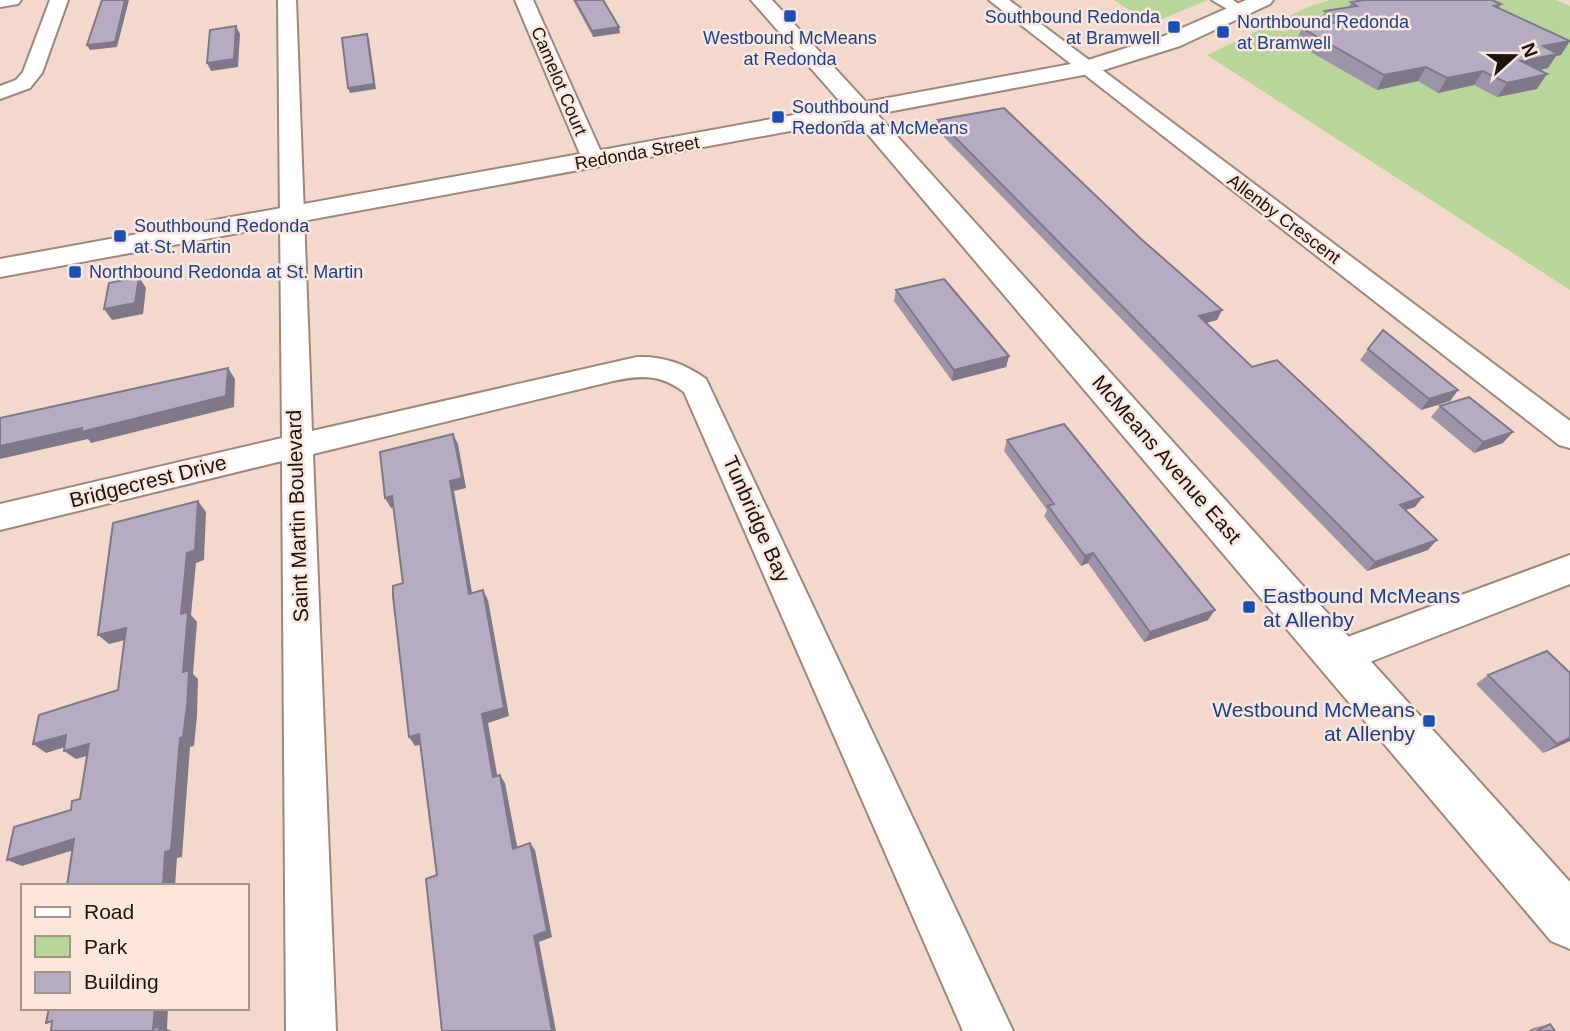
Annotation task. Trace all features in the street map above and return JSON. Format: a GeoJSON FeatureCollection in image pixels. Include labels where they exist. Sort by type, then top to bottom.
{"type":"FeatureCollection","features":[{"type":"Feature","properties":{"kind":"street"},"geometry":{"type":"LineString","coordinates":[[0,2],[12,0]]}},
{"type":"Feature","properties":{"kind":"street"},"geometry":{"type":"LineString","coordinates":[[0,93],[23,84],[32,74],[59,0]]}},
{"type":"Feature","properties":{"kind":"street","name":"Saint Martin Boulevard"},"geometry":{"type":"LineString","coordinates":[[287,0],[311,1031]]}},
{"type":"Feature","properties":{"kind":"street","name":"Camelot Court"},"geometry":{"type":"LineString","coordinates":[[524,0],[594,161]]}},
{"type":"Feature","properties":{"kind":"street","name":"McMeans Avenue East"},"geometry":{"type":"LineString","coordinates":[[761,0],[863,111],[1570,922]]}},
{"type":"Feature","properties":{"kind":"street","name":"Allenby Crescent"},"geometry":{"type":"LineString","coordinates":[[998,0],[1570,437]]}},
{"type":"Feature","properties":{"kind":"street","name":"Redonda Street"},"geometry":{"type":"LineString","coordinates":[[0,268],[594,161],[1086,68],[1172,41],[1230,5],[1264,0]]}},
{"type":"Feature","properties":{"kind":"street","name":"Tunbridge Bay"},"geometry":{"type":"LineString","coordinates":[[296,445],[646,365],[676,370],[696,386],[988,1031]]}},
{"type":"Feature","properties":{"kind":"street","name":"Bridgecrest Drive"},"geometry":{"type":"LineString","coordinates":[[0,517],[296,445]]}},
{"type":"Feature","properties":{"kind":"street"},"geometry":{"type":"LineString","coordinates":[[1339,657],[1570,569]]}},
{"type":"Feature","properties":{"kind":"green space"},"geometry":{"type":"Polygon","coordinates":[[[1114,0],[1208,0],[1150,24],[1114,0]]]}},
{"type":"Feature","properties":{"kind":"green space"},"geometry":{"type":"Polygon","coordinates":[[[1330,0],[1556,0],[1570,6],[1570,290],[1207,55],[1308,7],[1330,0]]]}},
{"type":"Feature","properties":{"kind":"building"},"geometry":{"type":"Polygon","coordinates":[[[102,0],[125,0],[115,42],[87,45],[102,0]]]}},
{"type":"Feature","properties":{"kind":"building"},"geometry":{"type":"Polygon","coordinates":[[[575,0],[603,0],[619,27],[592,31],[575,0]]]}},
{"type":"Feature","properties":{"kind":"building"},"geometry":{"type":"Polygon","coordinates":[[[1492,0],[1501,4],[1494,6],[1570,41],[1543,46],[1558,54],[1521,61],[1547,74],[1507,83],[1483,71],[1447,78],[1426,67],[1384,75],[1302,28],[1343,21],[1325,11],[1357,6],[1351,2],[1492,0]]]}},
{"type":"Feature","properties":{"kind":"building"},"geometry":{"type":"Polygon","coordinates":[[[236,26],[234,59],[207,63],[210,30],[236,26]]]}},
{"type":"Feature","properties":{"kind":"building"},"geometry":{"type":"Polygon","coordinates":[[[367,34],[374,84],[348,88],[342,38],[367,34]]]}},
{"type":"Feature","properties":{"kind":"building"},"geometry":{"type":"Polygon","coordinates":[[[1004,108],[1140,238],[1222,310],[1199,316],[1252,367],[1277,360],[1423,497],[1400,505],[1437,540],[1375,562],[938,120],[1004,108]]]}},
{"type":"Feature","properties":{"kind":"building"},"geometry":{"type":"Polygon","coordinates":[[[139,277],[135,303],[104,309],[109,283],[139,277]]]}},
{"type":"Feature","properties":{"kind":"building"},"geometry":{"type":"Polygon","coordinates":[[[944,279],[1009,356],[954,370],[896,290],[944,279]]]}},
{"type":"Feature","properties":{"kind":"building"},"geometry":{"type":"Polygon","coordinates":[[[1383,330],[1458,390],[1429,399],[1368,349],[1383,330]]]}},
{"type":"Feature","properties":{"kind":"building"},"geometry":{"type":"Polygon","coordinates":[[[228,368],[226,396],[81,432],[82,428],[0,446],[0,418],[228,368]]]}},
{"type":"Feature","properties":{"kind":"building"},"geometry":{"type":"Polygon","coordinates":[[[1469,397],[1513,432],[1483,442],[1440,406],[1469,397]]]}},
{"type":"Feature","properties":{"kind":"building"},"geometry":{"type":"Polygon","coordinates":[[[1064,424],[1215,610],[1150,632],[1093,553],[1085,556],[1048,506],[1054,504],[1007,440],[1064,424]]]}},
{"type":"Feature","properties":{"kind":"building"},"geometry":{"type":"Polygon","coordinates":[[[453,434],[462,478],[450,481],[469,594],[483,590],[504,708],[482,714],[493,777],[500,775],[513,849],[530,843],[547,931],[534,936],[552,1031],[442,1031],[426,879],[437,875],[419,734],[409,737],[393,596],[393,586],[403,583],[392,496],[385,498],[380,452],[453,434]]]}},
{"type":"Feature","properties":{"kind":"building"},"geometry":{"type":"Polygon","coordinates":[[[198,501],[195,550],[187,553],[181,614],[188,612],[183,672],[189,670],[187,707],[183,737],[180,738],[171,850],[165,852],[163,884],[67,884],[74,839],[7,860],[14,827],[71,810],[72,801],[80,799],[89,744],[64,751],[66,735],[33,744],[39,715],[118,690],[126,628],[98,635],[113,523],[198,501]]]}},
{"type":"Feature","properties":{"kind":"building"},"geometry":{"type":"Polygon","coordinates":[[[1547,651],[1570,673],[1570,738],[1557,744],[1488,675],[1547,651]]]}},
{"type":"Feature","properties":{"kind":"building"},"geometry":{"type":"Polygon","coordinates":[[[49,1010],[155,1010],[153,1029],[159,1026],[159,1031],[51,1031],[52,1021],[46,1023],[49,1010]]]}},
{"type":"Feature","properties":{"kind":"building"},"geometry":{"type":"Polygon","coordinates":[[[1550,1024],[1555,1031],[1537,1031],[1550,1024]]]}},
{"type":"Feature","properties":{"kind":"place","name":"Westbound McMeans at Redonda"},"geometry":{"type":"Point","coordinates":[790,16]}},
{"type":"Feature","properties":{"kind":"place","name":"Southbound Redonda at Bramwell"},"geometry":{"type":"Point","coordinates":[1174,27]}},
{"type":"Feature","properties":{"kind":"place","name":"Northbound Redonda at Bramwell"},"geometry":{"type":"Point","coordinates":[1223,32]}},
{"type":"Feature","properties":{"kind":"place","name":"Southbound Redonda at McMeans"},"geometry":{"type":"Point","coordinates":[778,117]}},
{"type":"Feature","properties":{"kind":"place","name":"Southbound Redonda at St. Martin"},"geometry":{"type":"Point","coordinates":[120,236]}},
{"type":"Feature","properties":{"kind":"place","name":"Northbound Redonda at St. Martin"},"geometry":{"type":"Point","coordinates":[75,272]}},
{"type":"Feature","properties":{"kind":"place","name":"Eastbound McMeans at Allenby"},"geometry":{"type":"Point","coordinates":[1249,607]}},
{"type":"Feature","properties":{"kind":"place","name":"Westbound McMeans at Allenby"},"geometry":{"type":"Point","coordinates":[1429,721]}}]}
